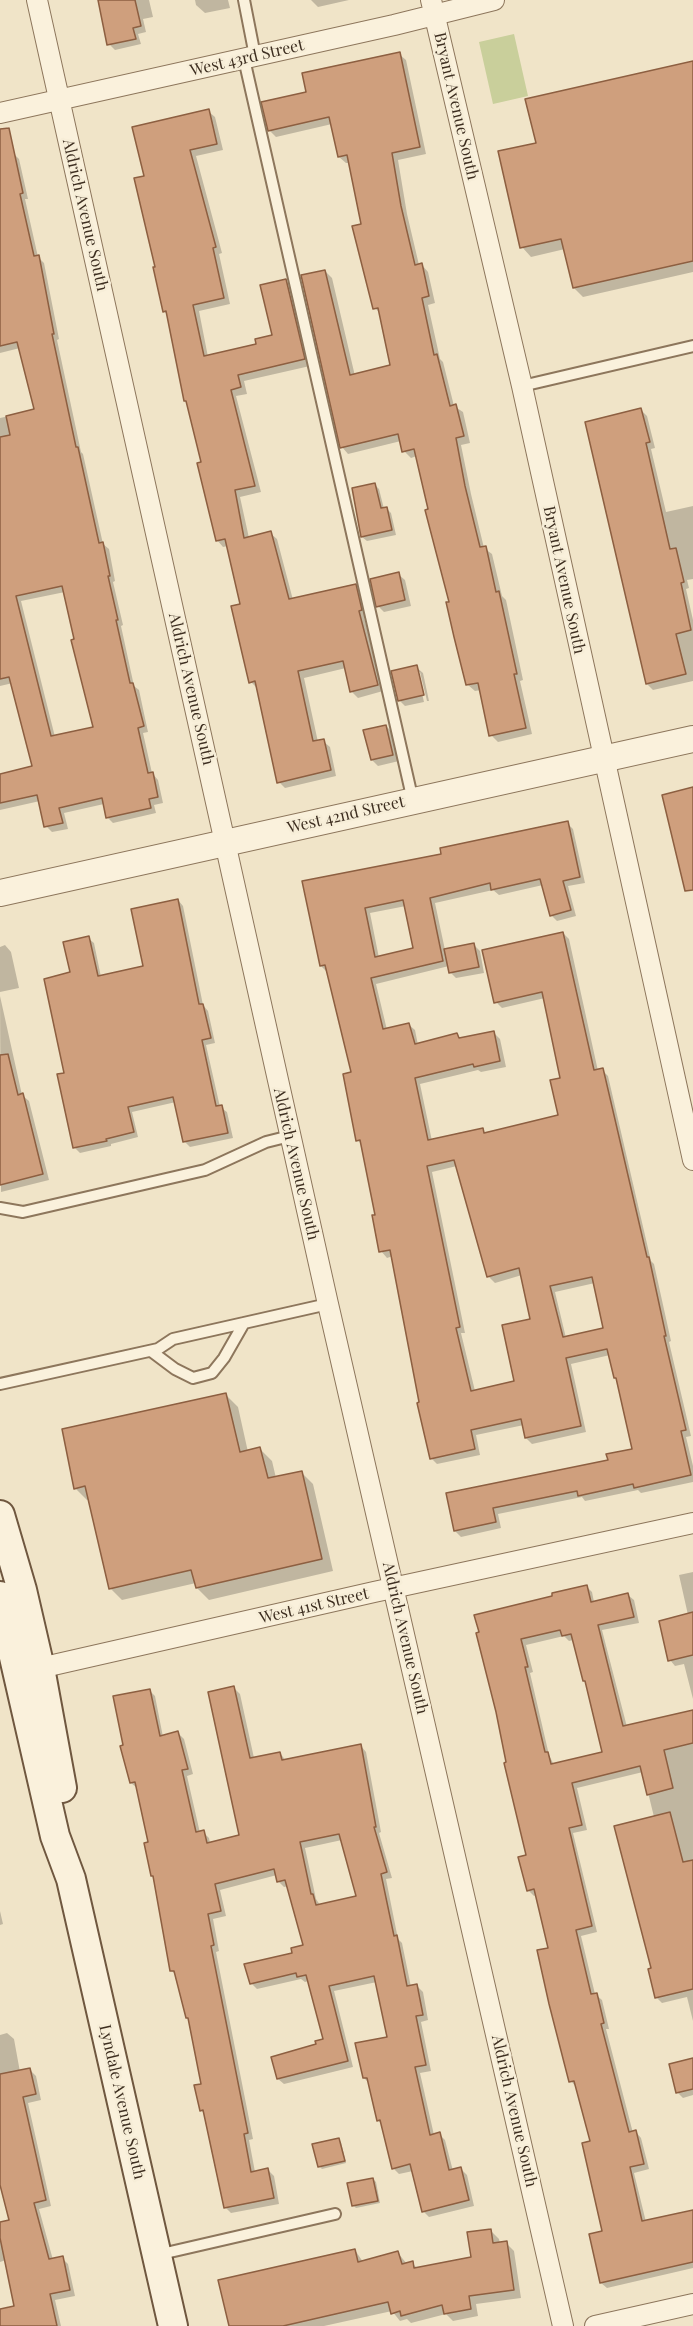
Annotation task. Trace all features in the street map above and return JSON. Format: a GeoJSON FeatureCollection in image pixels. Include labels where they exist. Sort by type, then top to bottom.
{"type":"FeatureCollection","features":[{"type":"Feature","properties":{"kind":"main road","name":"Lyndale Avenue South"},"geometry":{"type":"LineString","coordinates":[[0,1515],[22,1590],[19,1673]]}},
{"type":"Feature","properties":{"kind":"main road","name":"Lyndale Avenue South"},"geometry":{"type":"LineString","coordinates":[[0,1596],[55,1836],[71,1879],[173,2326]]}},
{"type":"Feature","properties":{"kind":"street","name":"Aldrich Avenue South"},"geometry":{"type":"LineString","coordinates":[[37,0],[290,1136],[563,2326]]}},
{"type":"Feature","properties":{"kind":"street","name":"West 43rd Street"},"geometry":{"type":"LineString","coordinates":[[0,113],[250,57],[433,7],[494,0]]}},
{"type":"Feature","properties":{"kind":"street","name":"Bryant Avenue South"},"geometry":{"type":"LineString","coordinates":[[433,7],[522,386],[693,1160]]}},
{"type":"Feature","properties":{"kind":"street","name":"West 42nd Street"},"geometry":{"type":"LineString","coordinates":[[0,894],[693,739]]}},
{"type":"Feature","properties":{"kind":"street","name":"West 41st Street"},"geometry":{"type":"LineString","coordinates":[[19,1673],[693,1523]]}},
{"type":"Feature","properties":{"kind":"street"},"geometry":{"type":"LineString","coordinates":[[595,2326],[693,2304]]}},
{"type":"Feature","properties":{"kind":"lane"},"geometry":{"type":"LineString","coordinates":[[244,0],[250,57],[413,801]]}},
{"type":"Feature","properties":{"kind":"lane"},"geometry":{"type":"LineString","coordinates":[[522,386],[693,346]]}},
{"type":"Feature","properties":{"kind":"lane"},"geometry":{"type":"LineString","coordinates":[[0,1208],[23,1212],[205,1170],[266,1142],[290,1136]]}},
{"type":"Feature","properties":{"kind":"lane"},"geometry":{"type":"LineString","coordinates":[[0,1384],[151,1351],[173,1339],[328,1304]]}},
{"type":"Feature","properties":{"kind":"lane"},"geometry":{"type":"LineString","coordinates":[[151,1351],[175,1369],[193,1378],[212,1373],[224,1358],[244,1323]]}},
{"type":"Feature","properties":{"kind":"lane"},"geometry":{"type":"LineString","coordinates":[[157,2255],[335,2214]]}},
{"type":"Feature","properties":{"kind":"green space"},"geometry":{"type":"Polygon","coordinates":[[[514,34],[528,96],[493,104],[479,42],[514,34]]]}},
{"type":"Feature","properties":{"kind":"building"},"geometry":{"type":"Polygon","coordinates":[[[98,0],[135,0],[141,26],[133,28],[136,39],[107,45],[98,0]]]}},
{"type":"Feature","properties":{"kind":"building"},"geometry":{"type":"Polygon","coordinates":[[[400,52],[420,147],[392,153],[401,206],[415,265],[422,263],[429,296],[422,298],[434,355],[437,354],[450,406],[456,404],[464,436],[456,438],[465,486],[480,547],[486,546],[496,592],[499,591],[526,728],[489,736],[478,683],[466,685],[446,602],[449,602],[425,510],[428,509],[414,449],[402,452],[398,434],[340,448],[301,275],[325,270],[350,375],[390,365],[378,308],[373,309],[352,226],[361,224],[347,155],[338,157],[329,117],[268,131],[261,102],[306,92],[302,73],[400,52]]]}},
{"type":"Feature","properties":{"kind":"building"},"geometry":{"type":"Polygon","coordinates":[[[693,61],[693,261],[573,288],[561,239],[520,248],[498,151],[536,143],[525,99],[693,61]]]}},
{"type":"Feature","properties":{"kind":"building"},"geometry":{"type":"Polygon","coordinates":[[[209,109],[217,144],[190,150],[216,247],[213,248],[224,298],[193,305],[204,356],[256,344],[255,339],[272,335],[260,285],[286,279],[305,359],[238,375],[241,387],[231,390],[255,486],[235,490],[244,538],[271,531],[289,599],[356,584],[362,610],[359,611],[378,685],[350,692],[343,661],[298,671],[313,741],[324,739],[331,770],[277,783],[255,681],[249,683],[231,606],[240,604],[225,539],[216,541],[197,463],[201,462],[186,401],[184,401],[166,311],[163,312],[134,178],[144,176],[132,127],[209,109]]]}},
{"type":"Feature","properties":{"kind":"building"},"geometry":{"type":"Polygon","coordinates":[[[9,128],[23,193],[20,194],[34,256],[39,255],[54,334],[52,334],[76,447],[78,447],[99,543],[103,542],[118,620],[116,620],[130,683],[133,683],[144,726],[138,728],[148,773],[153,772],[158,797],[149,799],[151,808],[106,818],[102,798],[59,808],[63,823],[44,827],[37,795],[0,803],[0,774],[32,766],[9,677],[0,679],[0,437],[10,435],[6,416],[34,409],[17,342],[0,346],[0,129],[9,128]],[[62,586],[16,596],[51,736],[93,727],[71,640],[74,639],[62,586]]]}},
{"type":"Feature","properties":{"kind":"building"},"geometry":{"type":"Polygon","coordinates":[[[641,408],[650,442],[646,443],[670,549],[676,548],[684,582],[681,583],[691,630],[676,634],[686,674],[646,684],[585,422],[641,408]]]}},
{"type":"Feature","properties":{"kind":"building"},"geometry":{"type":"Polygon","coordinates":[[[375,483],[381,508],[387,507],[392,530],[361,537],[352,488],[375,483]]]}},
{"type":"Feature","properties":{"kind":"building"},"geometry":{"type":"Polygon","coordinates":[[[399,572],[405,600],[376,607],[370,579],[399,572]]]}},
{"type":"Feature","properties":{"kind":"building"},"geometry":{"type":"Polygon","coordinates":[[[417,665],[424,695],[398,701],[391,671],[417,665]]]}},
{"type":"Feature","properties":{"kind":"building"},"geometry":{"type":"Polygon","coordinates":[[[386,725],[393,755],[371,760],[363,730],[386,725]]]}},
{"type":"Feature","properties":{"kind":"building"},"geometry":{"type":"Polygon","coordinates":[[[693,787],[693,890],[685,891],[662,795],[693,787]]]}},
{"type":"Feature","properties":{"kind":"building"},"geometry":{"type":"Polygon","coordinates":[[[568,821],[580,877],[563,881],[571,910],[550,916],[540,879],[491,890],[490,883],[430,898],[443,961],[371,978],[383,1029],[409,1023],[415,1044],[457,1033],[459,1038],[494,1031],[500,1061],[474,1067],[473,1064],[415,1078],[428,1140],[483,1128],[484,1133],[558,1115],[550,1080],[560,1078],[542,992],[494,1003],[482,950],[563,932],[594,1070],[603,1068],[647,1257],[649,1257],[666,1336],[664,1336],[686,1430],[681,1431],[691,1475],[634,1488],[633,1484],[578,1496],[577,1491],[493,1508],[496,1522],[454,1531],[446,1493],[608,1460],[606,1454],[632,1449],[607,1349],[566,1358],[581,1426],[525,1438],[521,1419],[471,1430],[475,1449],[430,1459],[417,1403],[419,1402],[390,1250],[379,1252],[372,1215],[375,1215],[360,1140],[356,1141],[343,1074],[351,1072],[325,965],[320,966],[302,881],[441,854],[440,848],[568,821]],[[403,900],[365,908],[375,957],[413,948],[403,900]],[[454,1160],[427,1166],[460,1327],[456,1328],[471,1391],[514,1381],[502,1325],[530,1319],[519,1268],[487,1277],[454,1160]],[[592,1277],[550,1286],[563,1337],[603,1328],[592,1277]]]}},
{"type":"Feature","properties":{"kind":"building"},"geometry":{"type":"Polygon","coordinates":[[[178,899],[199,1004],[203,1004],[211,1038],[202,1040],[216,1106],[222,1105],[228,1133],[183,1142],[173,1097],[128,1107],[134,1132],[106,1139],[107,1141],[73,1148],[57,1074],[64,1073],[44,979],[70,972],[63,942],[89,936],[98,976],[143,966],[131,909],[178,899]]]}},
{"type":"Feature","properties":{"kind":"building"},"geometry":{"type":"Polygon","coordinates":[[[474,943],[479,967],[449,973],[444,949],[474,943]]]}},
{"type":"Feature","properties":{"kind":"building"},"geometry":{"type":"Polygon","coordinates":[[[8,1054],[18,1095],[23,1093],[43,1174],[0,1185],[0,1055],[8,1054]]]}},
{"type":"Feature","properties":{"kind":"building"},"geometry":{"type":"Polygon","coordinates":[[[226,1393],[240,1452],[260,1447],[268,1478],[302,1471],[322,1559],[196,1588],[191,1570],[109,1589],[85,1486],[74,1489],[62,1429],[226,1393]]]}},
{"type":"Feature","properties":{"kind":"building"},"geometry":{"type":"Polygon","coordinates":[[[587,1585],[591,1602],[628,1593],[634,1617],[598,1625],[623,1726],[693,1710],[693,1743],[664,1750],[673,1788],[647,1795],[640,1766],[572,1783],[582,1825],[569,1828],[592,1926],[576,1930],[591,1994],[597,1993],[604,2023],[601,2024],[629,2132],[636,2130],[644,2164],[630,2167],[642,2221],[693,2210],[693,2262],[600,2283],[589,2234],[602,2231],[582,2143],[590,2141],[574,2081],[569,2082],[537,1950],[548,1948],[534,1889],[527,1891],[518,1857],[526,1855],[504,1763],[506,1762],[496,1712],[476,1633],[479,1632],[474,1615],[552,1596],[552,1593],[587,1585]],[[560,1630],[521,1639],[528,1667],[525,1667],[545,1752],[548,1752],[551,1764],[602,1752],[571,1634],[562,1636],[560,1630]]]}},
{"type":"Feature","properties":{"kind":"building"},"geometry":{"type":"Polygon","coordinates":[[[693,1612],[693,1655],[668,1661],[659,1621],[693,1612]]]}},
{"type":"Feature","properties":{"kind":"building"},"geometry":{"type":"Polygon","coordinates":[[[234,1686],[250,1758],[280,1752],[282,1760],[361,1744],[376,1827],[374,1827],[387,1872],[381,1874],[394,1936],[397,1935],[407,1986],[417,1984],[423,2015],[416,2016],[426,2065],[415,2067],[430,2135],[440,2132],[449,2170],[461,2167],[469,2200],[422,2212],[410,2164],[392,2169],[380,2120],[377,2121],[367,2078],[363,2078],[355,2043],[387,2037],[374,1976],[329,1986],[348,2061],[277,2079],[271,2057],[316,2044],[315,2041],[323,2039],[306,1975],[297,1977],[296,1973],[250,1984],[244,1964],[292,1953],[291,1948],[303,1945],[285,1880],[277,1882],[274,1869],[215,1884],[221,1911],[208,1914],[214,1945],[211,1946],[248,2133],[244,2134],[251,2172],[268,2168],[274,2198],[224,2208],[203,2110],[200,2111],[194,2085],[201,2084],[188,2018],[186,2018],[174,1971],[170,1971],[153,1876],[151,1876],[144,1843],[148,1842],[135,1782],[130,1783],[120,1746],[123,1745],[113,1696],[150,1689],[160,1736],[178,1731],[188,1769],[182,1770],[196,1832],[204,1830],[207,1843],[239,1835],[208,1692],[234,1686]],[[339,1834],[300,1842],[311,1894],[313,1894],[316,1905],[356,1896],[339,1834]]]}},
{"type":"Feature","properties":{"kind":"building"},"geometry":{"type":"Polygon","coordinates":[[[670,1812],[683,1862],[693,1860],[693,1989],[655,1998],[648,1969],[651,1968],[614,1826],[670,1812]]]}},
{"type":"Feature","properties":{"kind":"building"},"geometry":{"type":"Polygon","coordinates":[[[693,2058],[693,2089],[676,2093],[669,2064],[693,2058]]]}},
{"type":"Feature","properties":{"kind":"building"},"geometry":{"type":"Polygon","coordinates":[[[30,2068],[36,2094],[23,2097],[46,2200],[34,2203],[49,2259],[63,2256],[70,2290],[50,2294],[57,2326],[0,2326],[0,2309],[14,2306],[0,2238],[0,2222],[9,2220],[0,2185],[0,2074],[30,2068]]]}},
{"type":"Feature","properties":{"kind":"building"},"geometry":{"type":"Polygon","coordinates":[[[339,2138],[345,2161],[318,2167],[312,2144],[339,2138]]]}},
{"type":"Feature","properties":{"kind":"building"},"geometry":{"type":"Polygon","coordinates":[[[373,2178],[378,2201],[352,2206],[347,2183],[373,2178]]]}},
{"type":"Feature","properties":{"kind":"building"},"geometry":{"type":"Polygon","coordinates":[[[491,2229],[493,2243],[507,2241],[514,2290],[469,2296],[471,2309],[444,2314],[442,2305],[401,2316],[400,2311],[391,2314],[388,2302],[283,2326],[229,2326],[218,2280],[355,2249],[358,2262],[398,2251],[402,2264],[413,2261],[414,2268],[471,2257],[467,2232],[491,2229]]]}}]}
